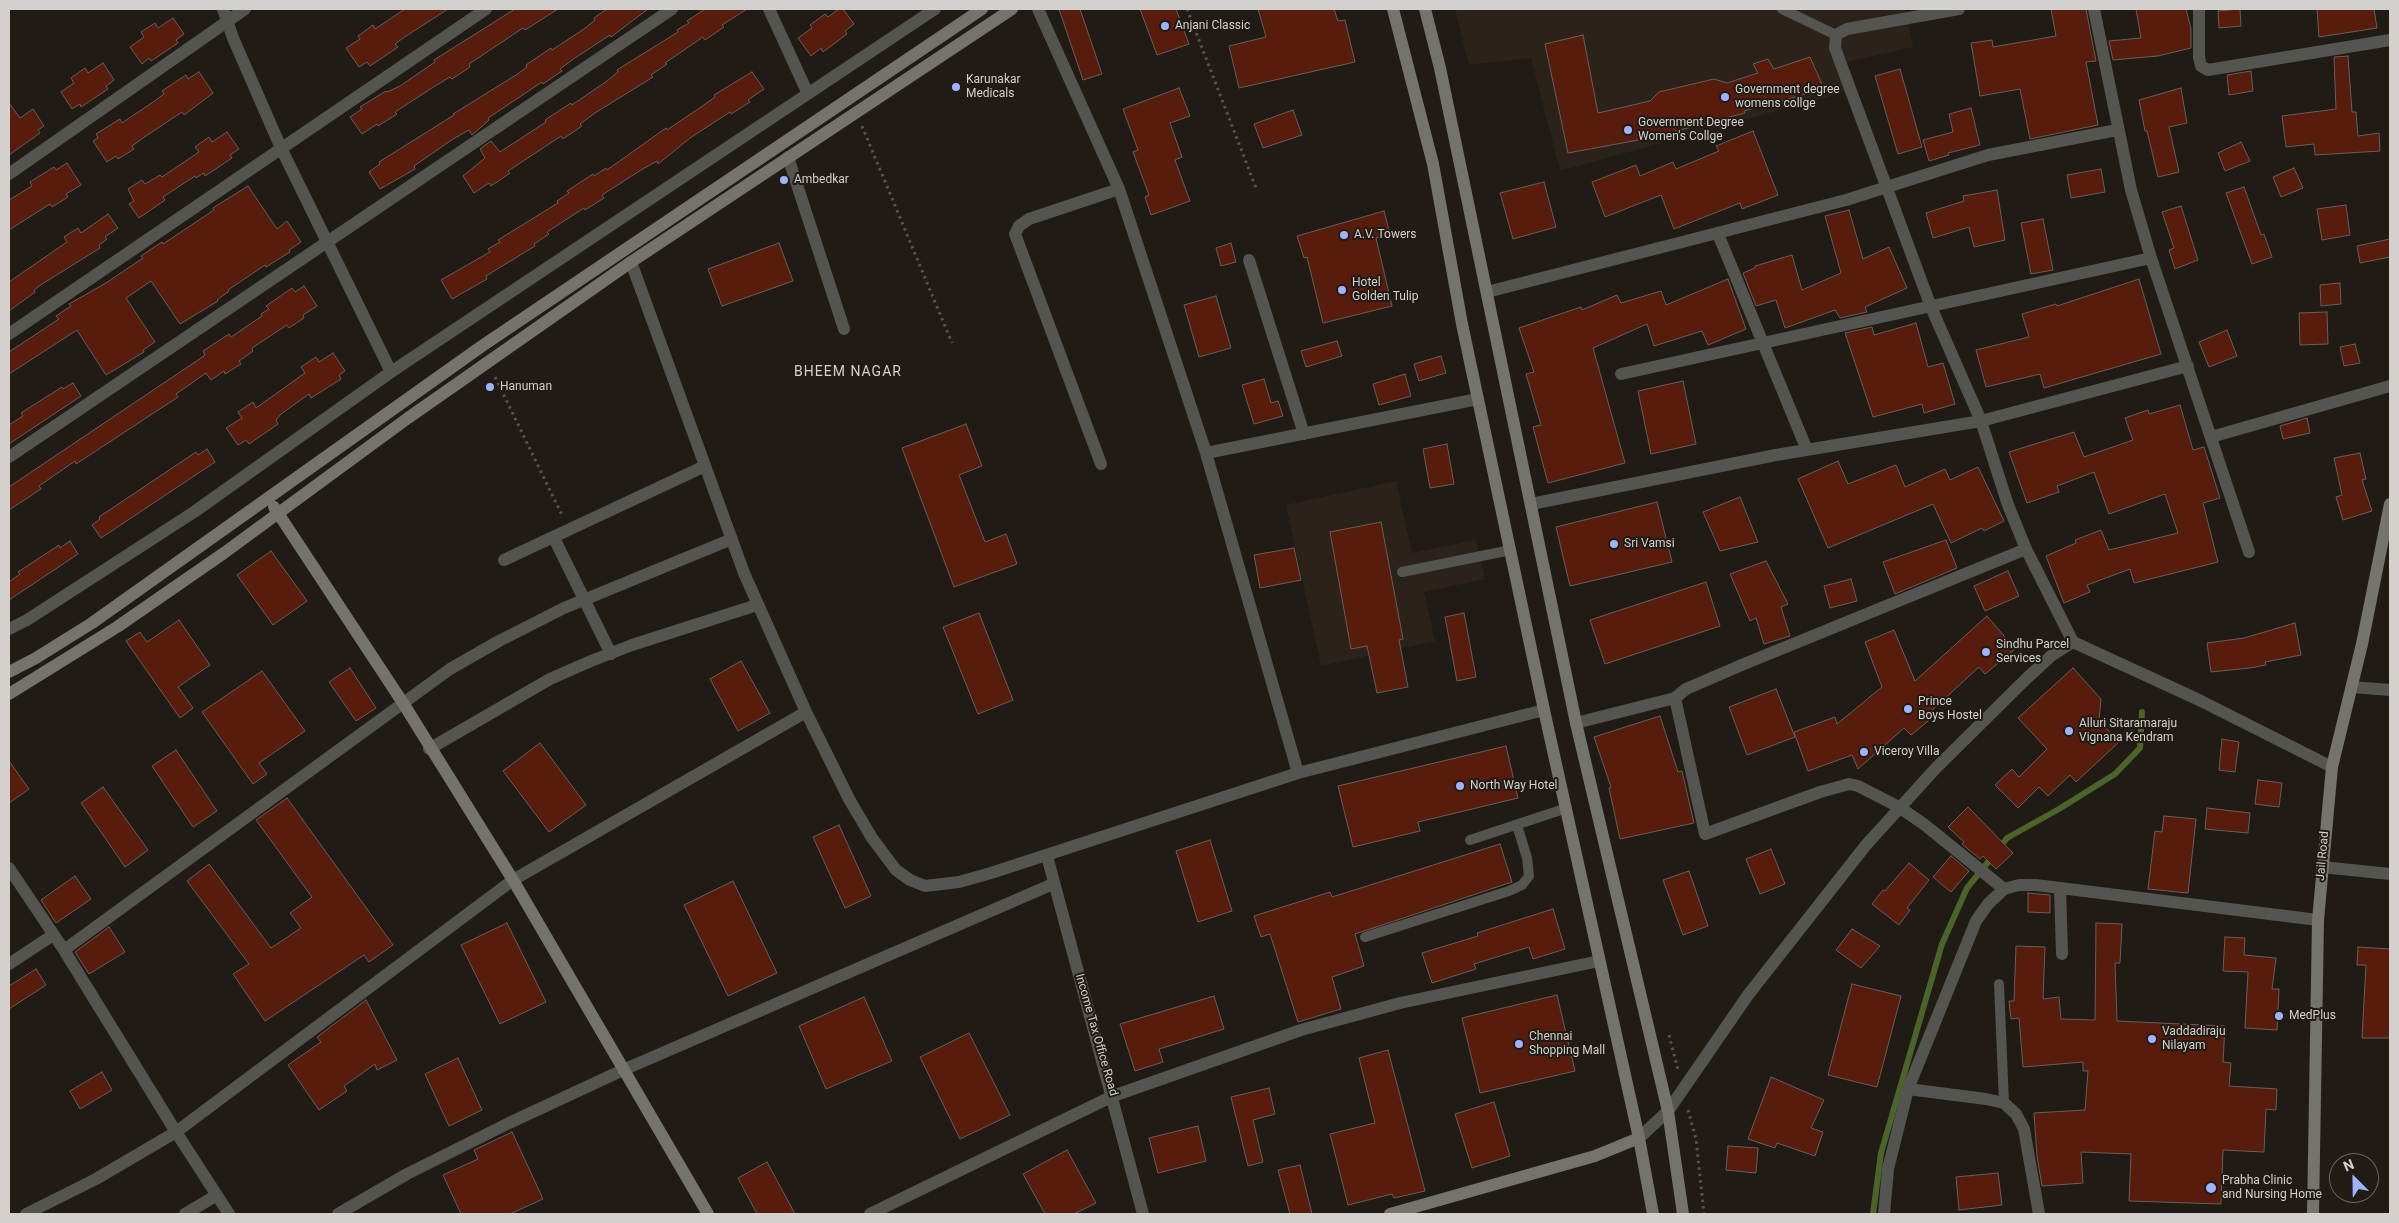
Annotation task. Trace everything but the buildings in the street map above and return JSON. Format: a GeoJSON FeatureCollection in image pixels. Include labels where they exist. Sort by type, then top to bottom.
{"type":"FeatureCollection","features":[{"type":"Feature","properties":{"kind":"street"},"geometry":{"type":"LineString","coordinates":[[9,174],[225,15],[245,9]]}},
{"type":"Feature","properties":{"kind":"street"},"geometry":{"type":"LineString","coordinates":[[9,334],[486,9]]}},
{"type":"Feature","properties":{"kind":"street"},"geometry":{"type":"LineString","coordinates":[[9,458],[672,9]]}},
{"type":"Feature","properties":{"kind":"street"},"geometry":{"type":"LineString","coordinates":[[769,9],[808,94]]}},
{"type":"Feature","properties":{"kind":"street"},"geometry":{"type":"LineString","coordinates":[[9,629],[27,620],[194,512],[391,372],[935,9]]}},
{"type":"Feature","properties":{"kind":"street"},"geometry":{"type":"LineString","coordinates":[[9,672],[36,658],[92,623],[482,346],[982,9]]}},
{"type":"Feature","properties":{"kind":"street"},"geometry":{"type":"LineString","coordinates":[[9,694],[117,627],[279,514],[400,424],[631,262],[1012,9]]}},
{"type":"Feature","properties":{"kind":"street"},"geometry":{"type":"LineString","coordinates":[[1038,9],[1119,189],[1206,453],[1298,773]]}},
{"type":"Feature","properties":{"kind":"street"},"geometry":{"type":"LineString","coordinates":[[1393,9],[1433,164],[1462,324],[1544,710],[1639,1138],[1653,1214]]}},
{"type":"Feature","properties":{"kind":"street"},"geometry":{"type":"LineString","coordinates":[[1426,9],[1487,292],[1576,723],[1668,1111],[1683,1214]]}},
{"type":"Feature","properties":{"kind":"street"},"geometry":{"type":"LineString","coordinates":[[1959,9],[1847,29],[1836,35],[1835,48],[1931,307],[1981,421],[2008,505],[2026,549],[2073,642],[2198,700],[2332,767]]}},
{"type":"Feature","properties":{"kind":"street"},"geometry":{"type":"LineString","coordinates":[[2094,9],[2117,130],[2151,258],[2249,552]]}},
{"type":"Feature","properties":{"kind":"street"},"geometry":{"type":"LineString","coordinates":[[2199,9],[2199,57],[2201,66],[2208,70],[2390,40]]}},
{"type":"Feature","properties":{"kind":"street"},"geometry":{"type":"LineString","coordinates":[[225,15],[281,148],[391,372]]}},
{"type":"Feature","properties":{"kind":"street"},"geometry":{"type":"LineString","coordinates":[[1487,292],[1846,200],[1885,186],[1988,155],[2117,130]]}},
{"type":"Feature","properties":{"kind":"street"},"geometry":{"type":"LineString","coordinates":[[788,157],[844,329]]}},
{"type":"Feature","properties":{"kind":"street"},"geometry":{"type":"LineString","coordinates":[[1101,464],[1015,234],[1019,226],[1029,219],[1119,189]]}},
{"type":"Feature","properties":{"kind":"street"},"geometry":{"type":"LineString","coordinates":[[1718,234],[1807,450]]}},
{"type":"Feature","properties":{"kind":"street"},"geometry":{"type":"LineString","coordinates":[[1621,374],[2151,258]]}},
{"type":"Feature","properties":{"kind":"street"},"geometry":{"type":"LineString","coordinates":[[1249,260],[1304,434]]}},
{"type":"Feature","properties":{"kind":"street"},"geometry":{"type":"LineString","coordinates":[[631,262],[757,605],[806,712],[849,799],[872,838],[896,870],[910,880],[925,886],[959,882],[1047,856],[1298,773],[1544,710]]}},
{"type":"Feature","properties":{"kind":"street"},"geometry":{"type":"LineString","coordinates":[[1531,504],[1807,450],[1981,421],[2188,366]]}},
{"type":"Feature","properties":{"kind":"street"},"geometry":{"type":"LineString","coordinates":[[2211,438],[2390,386]]}},
{"type":"Feature","properties":{"kind":"street"},"geometry":{"type":"LineString","coordinates":[[1206,453],[1478,400]]}},
{"type":"Feature","properties":{"kind":"street"},"geometry":{"type":"LineString","coordinates":[[504,560],[705,466]]}},
{"type":"Feature","properties":{"kind":"street"},"geometry":{"type":"LineString","coordinates":[[269,499],[403,703],[513,880],[708,1214]]}},
{"type":"Feature","properties":{"kind":"street","name":"Jail Road"},"geometry":{"type":"LineString","coordinates":[[2313,1214],[2318,920],[2332,767],[2352,687],[2390,504]]}},
{"type":"Feature","properties":{"kind":"street"},"geometry":{"type":"LineString","coordinates":[[554,538],[611,654]]}},
{"type":"Feature","properties":{"kind":"street"},"geometry":{"type":"LineString","coordinates":[[64,950],[450,670],[499,641],[584,599],[732,539]]}},
{"type":"Feature","properties":{"kind":"street"},"geometry":{"type":"LineString","coordinates":[[1576,723],[1675,698],[1686,689],[1744,664],[2026,549]]}},
{"type":"Feature","properties":{"kind":"street"},"geometry":{"type":"LineString","coordinates":[[430,749],[550,680],[611,654],[757,605]]}},
{"type":"Feature","properties":{"kind":"street"},"geometry":{"type":"LineString","coordinates":[[1390,1214],[1595,1156],[1639,1138],[1668,1111],[1754,988],[1828,892],[1899,807],[2027,678],[2051,656],[2073,642]]}},
{"type":"Feature","properties":{"kind":"street"},"geometry":{"type":"LineString","coordinates":[[2352,687],[2390,690]]}},
{"type":"Feature","properties":{"kind":"street"},"geometry":{"type":"LineString","coordinates":[[1675,698],[1705,834],[1840,785],[1858,786],[1899,807],[1956,848],[2004,889]]}},
{"type":"Feature","properties":{"kind":"street"},"geometry":{"type":"LineString","coordinates":[[26,1214],[96,1179],[176,1132],[513,880],[806,712]]}},
{"type":"Feature","properties":{"kind":"street","name":"Income Tax Office Road"},"geometry":{"type":"LineString","coordinates":[[1047,856],[1053,884],[1113,1096],[1143,1214]]}},
{"type":"Feature","properties":{"kind":"street"},"geometry":{"type":"LineString","coordinates":[[2322,867],[2390,874]]}},
{"type":"Feature","properties":{"kind":"street"},"geometry":{"type":"LineString","coordinates":[[9,868],[64,950],[229,1214]]}},
{"type":"Feature","properties":{"kind":"street"},"geometry":{"type":"LineString","coordinates":[[338,1214],[407,1174],[509,1122],[623,1070],[1053,884]]}},
{"type":"Feature","properties":{"kind":"street"},"geometry":{"type":"LineString","coordinates":[[1884,1214],[1888,1169],[1908,1089],[1976,921],[1988,904],[2004,889],[2019,885],[2060,888],[2318,920]]}},
{"type":"Feature","properties":{"kind":"street"},"geometry":{"type":"LineString","coordinates":[[2060,888],[2062,954]]}},
{"type":"Feature","properties":{"kind":"street"},"geometry":{"type":"LineString","coordinates":[[9,964],[53,935]]}},
{"type":"Feature","properties":{"kind":"street"},"geometry":{"type":"LineString","coordinates":[[870,1214],[1113,1096],[1301,1030],[1400,1003],[1599,961]]}},
{"type":"Feature","properties":{"kind":"street"},"geometry":{"type":"LineString","coordinates":[[1908,1089],[2004,1103],[2016,1114],[2024,1129],[2039,1214]]}},
{"type":"Feature","properties":{"kind":"street"},"geometry":{"type":"LineString","coordinates":[[186,1214],[216,1195]]}},
{"type":"Feature","properties":{"kind":"lane"},"geometry":{"type":"LineString","coordinates":[[1782,9],[1836,35]]}},
{"type":"Feature","properties":{"kind":"lane"},"geometry":{"type":"LineString","coordinates":[[1402,572],[1511,550]]}},
{"type":"Feature","properties":{"kind":"lane"},"geometry":{"type":"LineString","coordinates":[[1470,840],[1567,808]]}},
{"type":"Feature","properties":{"kind":"lane"},"geometry":{"type":"LineString","coordinates":[[1365,937],[1509,891],[1522,885],[1529,876],[1527,858],[1518,825]]}},
{"type":"Feature","properties":{"kind":"lane"},"geometry":{"type":"LineString","coordinates":[[2000,984],[2004,1103]]}},
{"type":"Feature","properties":{"kind":"path"},"geometry":{"type":"LineString","coordinates":[[1187,9],[1256,188]]}},
{"type":"Feature","properties":{"kind":"path"},"geometry":{"type":"LineString","coordinates":[[856,111],[952,343]]}},
{"type":"Feature","properties":{"kind":"path"},"geometry":{"type":"LineString","coordinates":[[488,362],[570,530]]}},
{"type":"Feature","properties":{"kind":"shaded area","name":"Government Degree Women's Collge"},"geometry":{"type":"Polygon","coordinates":[[[1455,9],[1906,9],[1913,47],[1847,62],[1852,90],[1560,171],[1531,58],[1469,65],[1455,9]]]}},
{"type":"Feature","properties":{"kind":"shaded area"},"geometry":{"type":"Polygon","coordinates":[[[1396,481],[1412,553],[1476,540],[1485,579],[1424,592],[1435,641],[1321,666],[1286,505],[1396,481]]]}},
{"type":"Feature","properties":{"kind":"waterway"},"geometry":{"type":"LineString","coordinates":[[1999,848],[2007,838],[2059,809],[2115,774],[2140,748],[2142,712]]}},
{"type":"Feature","properties":{"kind":"waterway"},"geometry":{"type":"LineString","coordinates":[[1873,1214],[1881,1153],[1942,944],[1967,888],[1993,856]]}},
{"type":"Feature","properties":{"kind":"place","name":"Anjani Classic"},"geometry":{"type":"Point","coordinates":[1165,26]}},
{"type":"Feature","properties":{"kind":"place","name":"Karunakar Medicals"},"geometry":{"type":"Point","coordinates":[956,87]}},
{"type":"Feature","properties":{"kind":"place","name":"Government degree womens collge"},"geometry":{"type":"Point","coordinates":[1725,97]}},
{"type":"Feature","properties":{"kind":"place","name":"Government Degree Women's Collge"},"geometry":{"type":"Point","coordinates":[1628,130]}},
{"type":"Feature","properties":{"kind":"place","name":"Ambedkar"},"geometry":{"type":"Point","coordinates":[784,180]}},
{"type":"Feature","properties":{"kind":"place","name":"A.V. Towers"},"geometry":{"type":"Point","coordinates":[1344,235]}},
{"type":"Feature","properties":{"kind":"place","name":"Hotel Golden Tulip"},"geometry":{"type":"Point","coordinates":[1342,290]}},
{"type":"Feature","properties":{"kind":"place","name":"Hanuman"},"geometry":{"type":"Point","coordinates":[490,387]}},
{"type":"Feature","properties":{"kind":"place","name":"Sri Vamsi"},"geometry":{"type":"Point","coordinates":[1614,544]}},
{"type":"Feature","properties":{"kind":"place","name":"Sindhu Parcel Services"},"geometry":{"type":"Point","coordinates":[1986,652]}},
{"type":"Feature","properties":{"kind":"place","name":"Prince Boys Hostel"},"geometry":{"type":"Point","coordinates":[1908,709]}},
{"type":"Feature","properties":{"kind":"place","name":"Alluri Sitaramaraju Vignana Kendram"},"geometry":{"type":"Point","coordinates":[2069,731]}},
{"type":"Feature","properties":{"kind":"place","name":"Viceroy Villa"},"geometry":{"type":"Point","coordinates":[1864,752]}},
{"type":"Feature","properties":{"kind":"place","name":"North Way Hotel"},"geometry":{"type":"Point","coordinates":[1460,786]}},
{"type":"Feature","properties":{"kind":"place","name":"MedPlus"},"geometry":{"type":"Point","coordinates":[2279,1016]}},
{"type":"Feature","properties":{"kind":"place","name":"Vaddadiraju Nilayam"},"geometry":{"type":"Point","coordinates":[2152,1039]}},
{"type":"Feature","properties":{"kind":"place","name":"Chennai Shopping Mall"},"geometry":{"type":"Point","coordinates":[1519,1044]}},
{"type":"Feature","properties":{"kind":"place","name":"Prabha Clinic and Nursing Home"},"geometry":{"type":"Point","coordinates":[2211,1188]}},
{"type":"Feature","properties":{"kind":"district","name":"BHEEM NAGAR"},"geometry":{"type":"Point","coordinates":[848,372]}}]}
